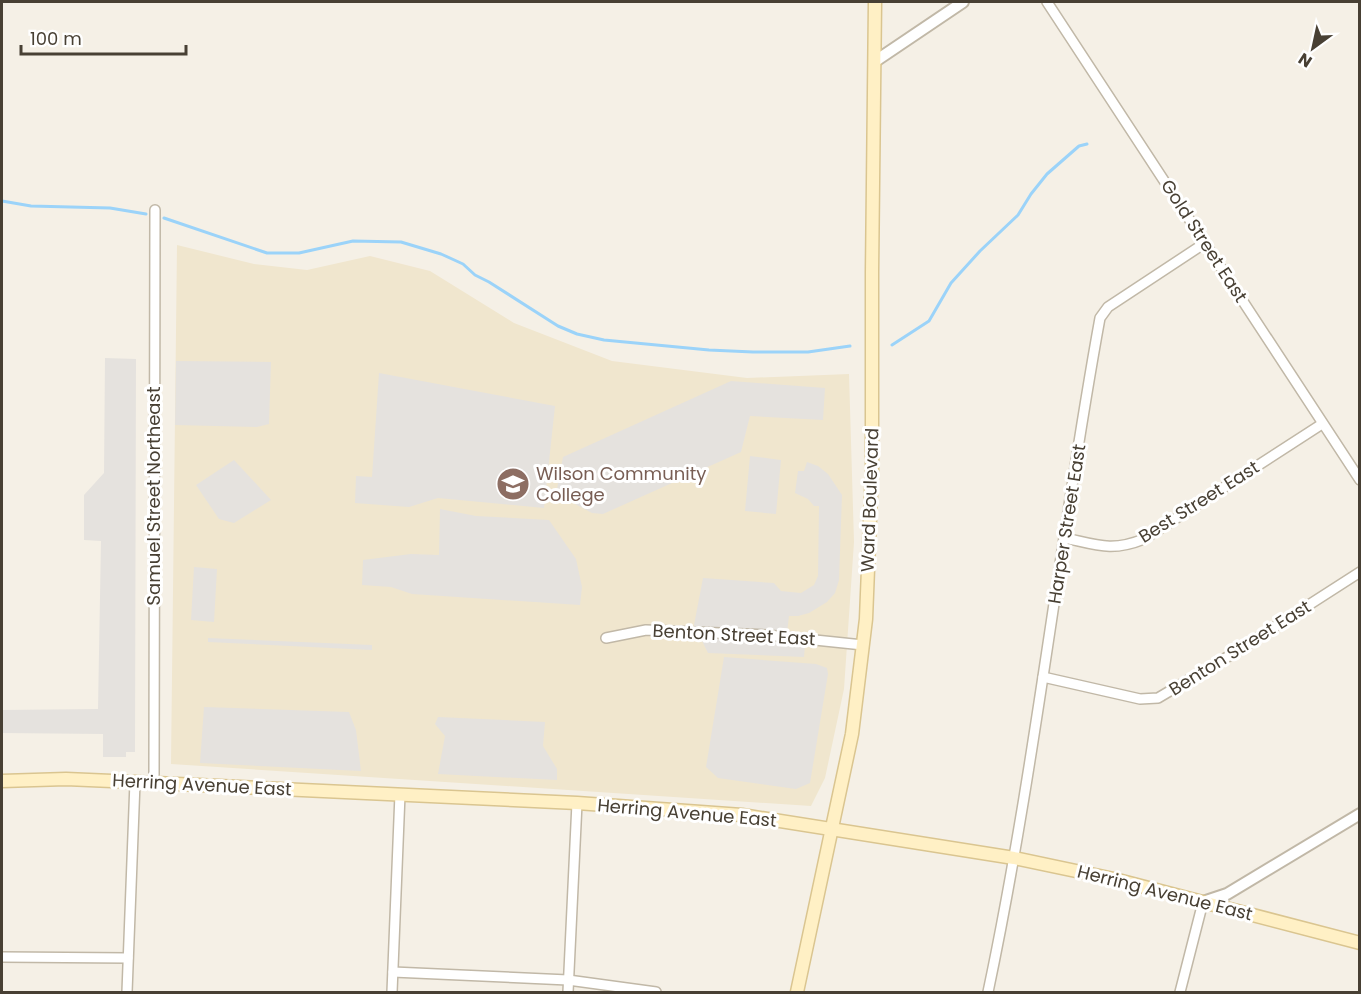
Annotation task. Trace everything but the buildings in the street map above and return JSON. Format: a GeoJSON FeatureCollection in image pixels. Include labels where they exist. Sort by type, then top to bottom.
{"type":"FeatureCollection","features":[{"type":"Feature","properties":{"kind":"main road","name":"Ward Boulevard"},"geometry":{"type":"LineString","coordinates":[[796,993],[852,734],[863,645],[872,469],[875,2]]}},
{"type":"Feature","properties":{"kind":"main road","name":"Herring Avenue East"},"geometry":{"type":"LineString","coordinates":[[2,780],[66,779],[153,782],[578,803],[742,815],[1014,858],[1114,879],[1359,943]]}},
{"type":"Feature","properties":{"kind":"street"},"geometry":{"type":"LineString","coordinates":[[874,62],[963,2]]}},
{"type":"Feature","properties":{"kind":"street","name":"Gold Street East"},"geometry":{"type":"LineString","coordinates":[[1047,2],[1359,480]]}},
{"type":"Feature","properties":{"kind":"street","name":"Samuel Street Northeast"},"geometry":{"type":"LineString","coordinates":[[153,782],[155,210]]}},
{"type":"Feature","properties":{"kind":"street","name":"Harper Street East"},"geometry":{"type":"LineString","coordinates":[[988,993],[1014,858],[1100,318],[1108,307],[1205,243]]}},
{"type":"Feature","properties":{"kind":"street","name":"Best Street East"},"geometry":{"type":"LineString","coordinates":[[1065,538],[1108,548],[1144,539],[1323,424]]}},
{"type":"Feature","properties":{"kind":"street","name":"Benton Street East"},"geometry":{"type":"LineString","coordinates":[[1043,677],[1140,699],[1158,698],[1234,653],[1359,572]]}},
{"type":"Feature","properties":{"kind":"street","name":"Benton Street East"},"geometry":{"type":"LineString","coordinates":[[606,638],[646,630],[766,635],[863,645]]}},
{"type":"Feature","properties":{"kind":"street"},"geometry":{"type":"LineString","coordinates":[[127,993],[135,782]]}},
{"type":"Feature","properties":{"kind":"street"},"geometry":{"type":"LineString","coordinates":[[392,993],[400,794]]}},
{"type":"Feature","properties":{"kind":"street"},"geometry":{"type":"LineString","coordinates":[[568,993],[578,803]]}},
{"type":"Feature","properties":{"kind":"street"},"geometry":{"type":"LineString","coordinates":[[1180,993],[1203,902],[1227,894],[1359,814]]}},
{"type":"Feature","properties":{"kind":"street"},"geometry":{"type":"LineString","coordinates":[[2,957],[128,958]]}},
{"type":"Feature","properties":{"kind":"street"},"geometry":{"type":"LineString","coordinates":[[393,972],[568,980],[656,993]]}},
{"type":"Feature","properties":{"kind":"shaded area","name":"Wilson Community College"},"geometry":{"type":"Polygon","coordinates":[[[177,245],[254,264],[307,270],[370,256],[430,271],[514,323],[612,361],[747,378],[849,374],[854,542],[844,689],[825,778],[811,806],[171,764],[177,245]]]}},
{"type":"Feature","properties":{"kind":"shaded area"},"geometry":{"type":"Polygon","coordinates":[[[105,358],[136,359],[135,752],[126,752],[126,757],[103,757],[103,734],[2,733],[2,710],[98,709],[101,541],[84,540],[84,495],[104,473],[105,358]]]}},
{"type":"Feature","properties":{"kind":"shaded area"},"geometry":{"type":"Polygon","coordinates":[[[176,361],[271,362],[269,424],[257,427],[175,425],[176,361]]]}},
{"type":"Feature","properties":{"kind":"shaded area"},"geometry":{"type":"Polygon","coordinates":[[[379,373],[555,406],[544,508],[438,498],[409,507],[355,503],[356,476],[372,477],[379,373]]]}},
{"type":"Feature","properties":{"kind":"shaded area"},"geometry":{"type":"Polygon","coordinates":[[[731,381],[825,388],[823,420],[750,416],[741,452],[603,514],[592,513],[556,494],[563,457],[731,381]]]}},
{"type":"Feature","properties":{"kind":"shaded area"},"geometry":{"type":"Polygon","coordinates":[[[750,456],[781,460],[776,514],[745,511],[750,456]]]}},
{"type":"Feature","properties":{"kind":"shaded area"},"geometry":{"type":"Polygon","coordinates":[[[234,460],[271,500],[234,523],[219,519],[196,485],[234,460]]]}},
{"type":"Feature","properties":{"kind":"shaded area"},"geometry":{"type":"Polygon","coordinates":[[[807,462],[818,466],[828,474],[842,495],[839,580],[835,593],[827,602],[809,613],[789,616],[787,633],[806,634],[804,657],[708,653],[694,625],[703,578],[774,583],[781,591],[801,593],[814,585],[818,576],[819,506],[814,506],[808,499],[795,493],[798,471],[804,471],[807,462]]]}},
{"type":"Feature","properties":{"kind":"shaded area"},"geometry":{"type":"Polygon","coordinates":[[[440,509],[476,516],[549,520],[576,559],[582,587],[580,605],[412,594],[391,587],[362,585],[363,560],[411,554],[439,555],[440,509]]]}},
{"type":"Feature","properties":{"kind":"shaded area"},"geometry":{"type":"Polygon","coordinates":[[[194,567],[217,569],[214,622],[191,620],[194,567]]]}},
{"type":"Feature","properties":{"kind":"shaded area"},"geometry":{"type":"Polygon","coordinates":[[[208,638],[372,645],[372,650],[208,642],[208,638]]]}},
{"type":"Feature","properties":{"kind":"shaded area"},"geometry":{"type":"Polygon","coordinates":[[[724,657],[816,664],[827,668],[828,674],[810,783],[796,789],[718,778],[706,767],[724,657]]]}},
{"type":"Feature","properties":{"kind":"shaded area"},"geometry":{"type":"Polygon","coordinates":[[[204,707],[349,712],[356,730],[361,771],[200,763],[204,707]]]}},
{"type":"Feature","properties":{"kind":"shaded area"},"geometry":{"type":"Polygon","coordinates":[[[438,717],[545,722],[543,746],[557,769],[557,780],[438,774],[445,736],[435,724],[438,717]]]}},
{"type":"Feature","properties":{"kind":"waterway"},"geometry":{"type":"LineString","coordinates":[[892,345],[929,321],[951,283],[980,251],[1018,215],[1047,174],[1079,146],[1087,144]]}},
{"type":"Feature","properties":{"kind":"waterway"},"geometry":{"type":"LineString","coordinates":[[2,201],[31,206],[110,208],[146,214]]}},
{"type":"Feature","properties":{"kind":"waterway"},"geometry":{"type":"LineString","coordinates":[[164,218],[267,253],[299,253],[353,241],[401,242],[441,254],[463,264],[475,275],[558,326],[577,334],[604,340],[753,352],[808,352],[850,346]]}},
{"type":"Feature","properties":{"kind":"place","name":"Wilson Community College"},"geometry":{"type":"Point","coordinates":[513,484]}}]}
